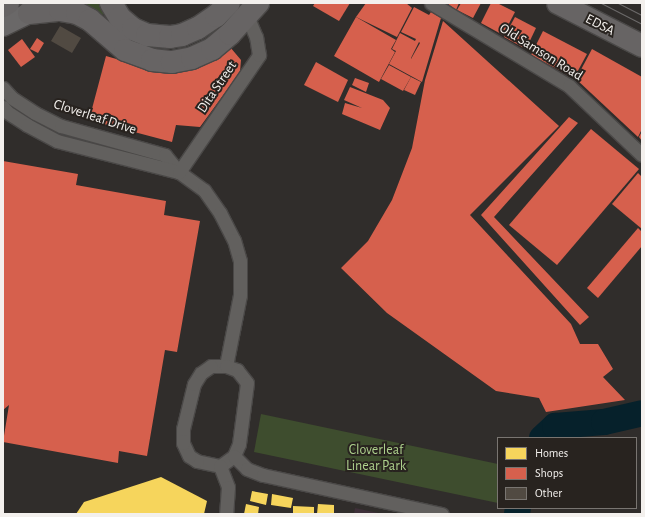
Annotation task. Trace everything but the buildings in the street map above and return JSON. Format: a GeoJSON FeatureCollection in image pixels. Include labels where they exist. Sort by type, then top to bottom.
{"type":"FeatureCollection","features":[{"type":"Feature","properties":{"kind":"highway"},"geometry":{"type":"LineString","coordinates":[[111,3],[120,18],[133,29],[147,35],[170,37],[182,35],[198,28],[216,16],[229,3]]}},
{"type":"Feature","properties":{"kind":"highway","name":"EDSA"},"geometry":{"type":"LineString","coordinates":[[558,3],[642,46]]}},
{"type":"Feature","properties":{"kind":"highway"},"geometry":{"type":"LineString","coordinates":[[16,10],[60,10],[77,13],[90,20],[125,50],[142,57],[167,62],[192,58],[203,54],[222,40],[252,10]]}},
{"type":"Feature","properties":{"kind":"main road"},"geometry":{"type":"LineString","coordinates":[[16,10],[50,3]]}},
{"type":"Feature","properties":{"kind":"street","name":"Old Samson Road"},"geometry":{"type":"LineString","coordinates":[[431,3],[569,86],[642,155]]}},
{"type":"Feature","properties":{"kind":"street","name":"Dita Street"},"geometry":{"type":"LineString","coordinates":[[179,172],[258,55],[252,10]]}},
{"type":"Feature","properties":{"kind":"street","name":"Cloverleaf Drive"},"geometry":{"type":"LineString","coordinates":[[3,88],[12,98],[35,114],[61,126],[165,155],[179,172],[204,190],[215,204],[234,240],[240,261],[240,295],[226,366]]}},
{"type":"Feature","properties":{"kind":"street","name":"Cloverleaf Drive"},"geometry":{"type":"LineString","coordinates":[[3,107],[7,112],[27,125],[57,141],[179,172]]}},
{"type":"Feature","properties":{"kind":"street"},"geometry":{"type":"LineString","coordinates":[[211,366],[226,366],[237,370],[247,383],[239,444],[234,456],[220,466],[206,464],[189,456],[183,443],[183,429],[194,384],[200,373],[211,366]]}},
{"type":"Feature","properties":{"kind":"street"},"geometry":{"type":"LineString","coordinates":[[234,456],[247,469],[263,475],[442,514]]}},
{"type":"Feature","properties":{"kind":"street"},"geometry":{"type":"LineString","coordinates":[[220,466],[228,487],[226,514]]}},
{"type":"Feature","properties":{"kind":"shaded area"},"geometry":{"type":"Polygon","coordinates":[[[355,508],[383,514],[354,514],[355,508]]]}},
{"type":"Feature","properties":{"kind":"green space"},"geometry":{"type":"Polygon","coordinates":[[[80,3],[105,3],[105,14],[101,15],[80,3]]]}},
{"type":"Feature","properties":{"kind":"green space","name":"Cloverleaf Linear Park"},"geometry":{"type":"Polygon","coordinates":[[[261,414],[497,464],[497,503],[254,452],[261,414]]]}},
{"type":"Feature","properties":{"kind":"waterway"},"geometry":{"type":"LineString","coordinates":[[543,437],[555,426],[604,422],[642,413]]}},
{"type":"Feature","properties":{"kind":"waterway"},"geometry":{"type":"LineString","coordinates":[[517,514],[518,509]]}},
{"type":"Feature","properties":{"kind":"tram line"},"geometry":{"type":"LineString","coordinates":[[601,3],[642,24]]}},
{"type":"Feature","properties":{"kind":"tram line"},"geometry":{"type":"LineString","coordinates":[[618,3],[642,15]]}}]}
